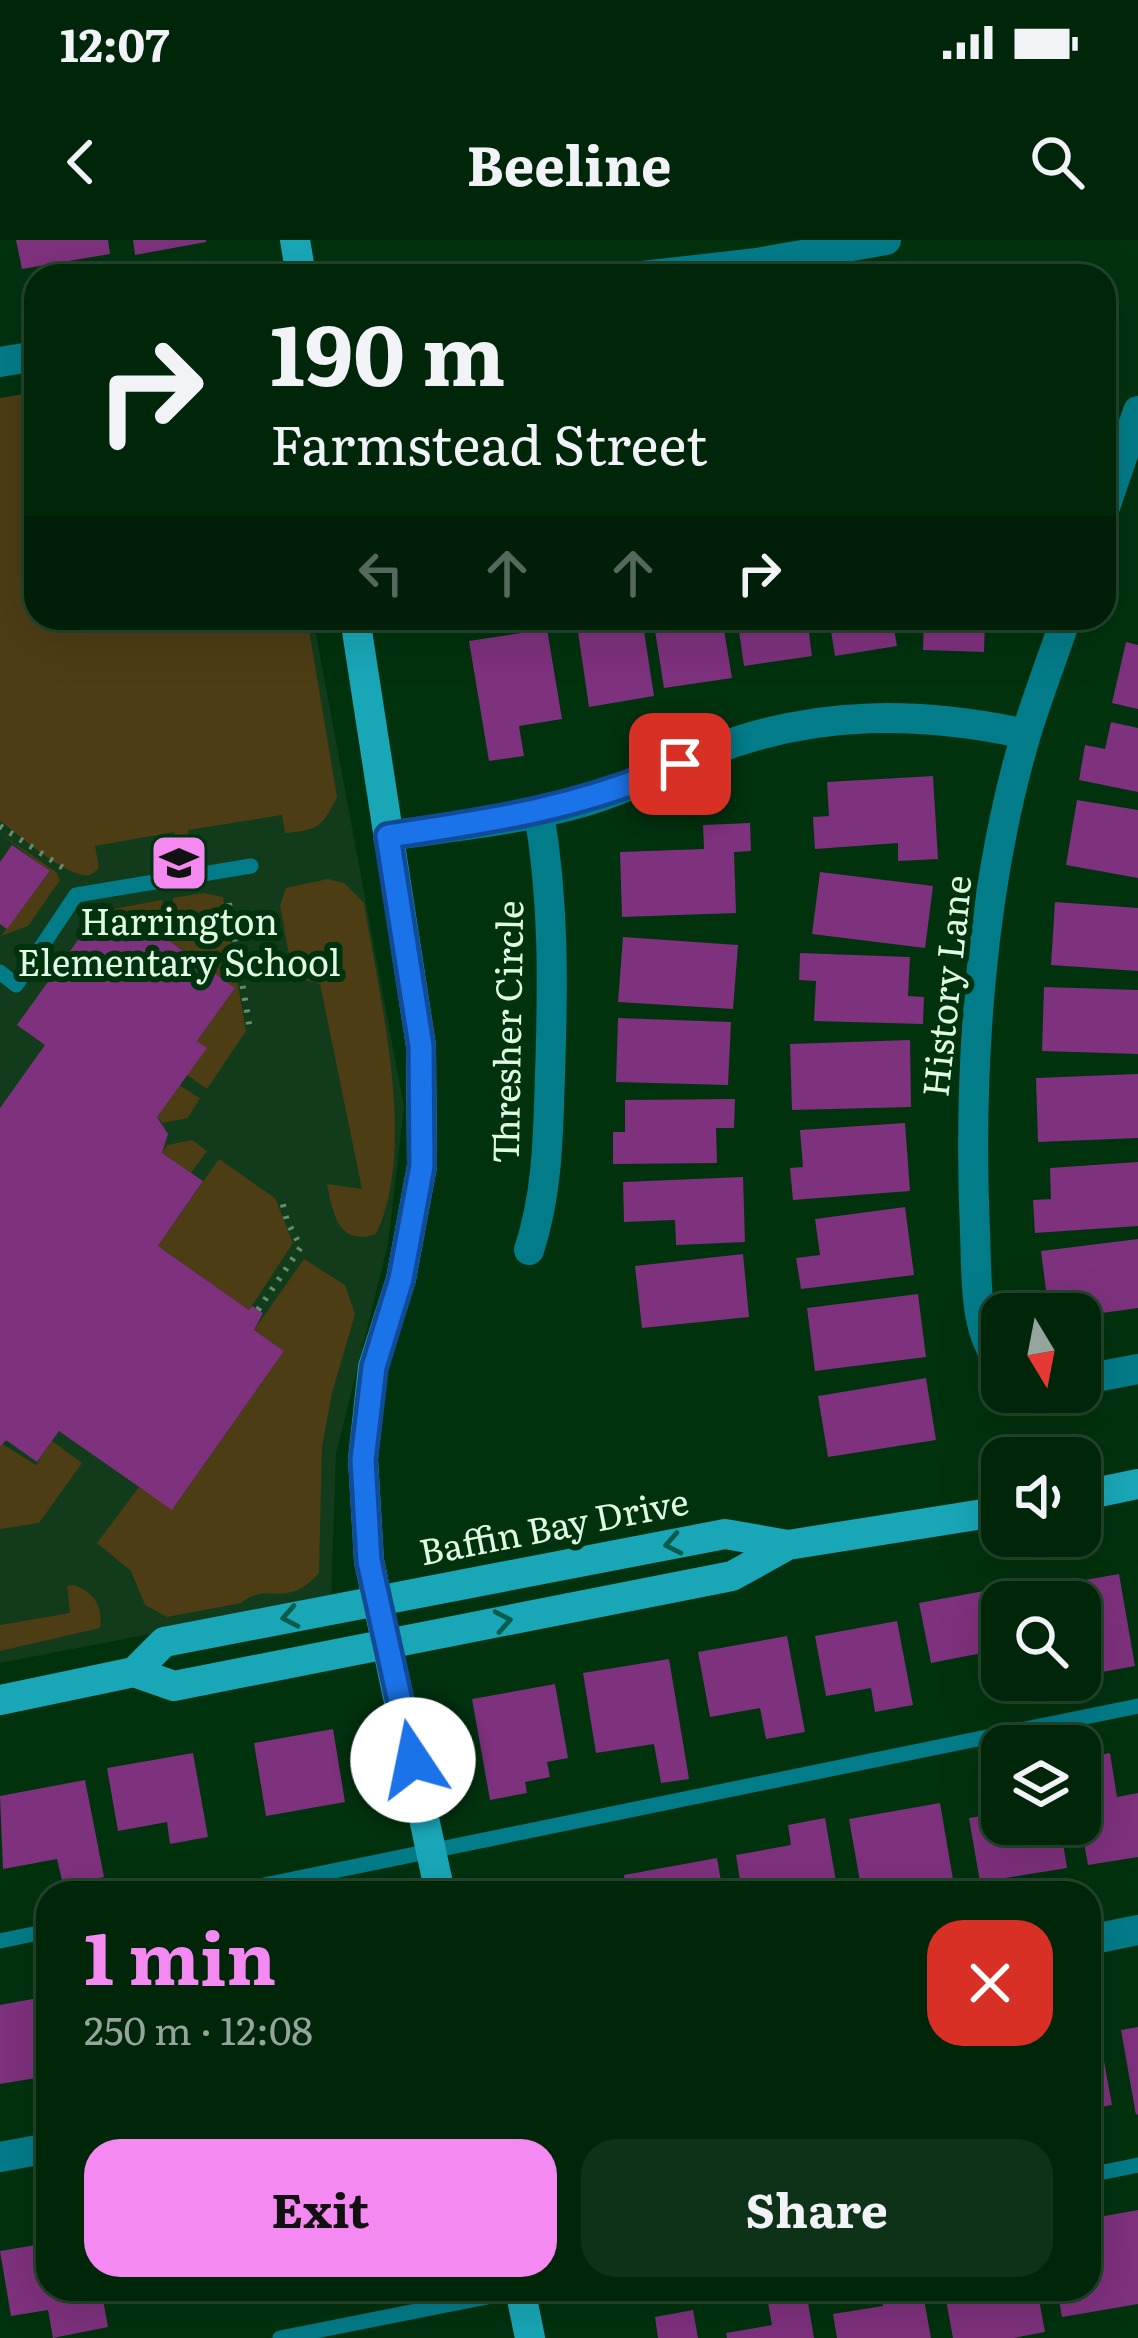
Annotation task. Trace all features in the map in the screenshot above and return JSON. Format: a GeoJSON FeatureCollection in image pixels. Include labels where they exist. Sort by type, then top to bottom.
{"type":"FeatureCollection","features":[{"type":"Feature","properties":{"kind":"street"},"geometry":{"type":"LineString","coordinates":[[749,264],[886,240]]}},
{"type":"Feature","properties":{"kind":"street"},"geometry":{"type":"LineString","coordinates":[[1116,475],[1138,411]]}},
{"type":"Feature","properties":{"kind":"street"},"geometry":{"type":"LineString","coordinates":[[357,630],[421,1046],[422,1166],[401,1279],[374,1367],[363,1460],[369,1561],[438,1881]]}},
{"type":"Feature","properties":{"kind":"street","name":"History Lane"},"geometry":{"type":"LineString","coordinates":[[981,1316],[971,1153],[975,1040],[987,930],[1026,734],[1062,630]]}},
{"type":"Feature","properties":{"kind":"street"},"geometry":{"type":"LineString","coordinates":[[388,836],[539,813],[623,788],[754,736],[824,721],[932,717],[1026,734]]}},
{"type":"Feature","properties":{"kind":"street","name":"Thresher Circle"},"geometry":{"type":"LineString","coordinates":[[529,1250],[546,1174],[554,952],[539,813]]}},
{"type":"Feature","properties":{"kind":"street"},"geometry":{"type":"LineString","coordinates":[[1101,1377],[1138,1369]]}},
{"type":"Feature","properties":{"kind":"street"},"geometry":{"type":"LineString","coordinates":[[1101,1492],[1138,1484]]}},
{"type":"Feature","properties":{"kind":"street","name":"Baffin Bay Drive"},"geometry":{"type":"LineString","coordinates":[[134,1672],[164,1642],[725,1534],[788,1545],[981,1514]]}},
{"type":"Feature","properties":{"kind":"street","name":"Baffin Bay Drive"},"geometry":{"type":"LineString","coordinates":[[0,1700],[134,1672],[174,1686],[733,1576],[788,1545]]}},
{"type":"Feature","properties":{"kind":"street"},"geometry":{"type":"LineString","coordinates":[[1101,1938],[1138,1930]]}},
{"type":"Feature","properties":{"kind":"street"},"geometry":{"type":"LineString","coordinates":[[0,2158],[36,2150]]}},
{"type":"Feature","properties":{"kind":"street"},"geometry":{"type":"LineString","coordinates":[[524,2301],[530,2338]]}},
{"type":"Feature","properties":{"kind":"lane"},"geometry":{"type":"LineString","coordinates":[[0,973],[16,985],[76,896],[251,866]]}},
{"type":"Feature","properties":{"kind":"lane"},"geometry":{"type":"LineString","coordinates":[[283,1881],[1138,1706]]}},
{"type":"Feature","properties":{"kind":"lane"},"geometry":{"type":"LineString","coordinates":[[0,1941],[36,1933]]}},
{"type":"Feature","properties":{"kind":"lane"},"geometry":{"type":"LineString","coordinates":[[1101,2173],[1138,2165]]}},
{"type":"Feature","properties":{"kind":"lane"},"geometry":{"type":"LineString","coordinates":[[280,2338],[463,2301]]}},
{"type":"Feature","properties":{"kind":"path"},"geometry":{"type":"LineString","coordinates":[[0,826],[68,872]]}},
{"type":"Feature","properties":{"kind":"path"},"geometry":{"type":"LineString","coordinates":[[229,903],[250,1030]]}},
{"type":"Feature","properties":{"kind":"path"},"geometry":{"type":"LineString","coordinates":[[258,1310],[301,1247],[280,1196]]}},
{"type":"Feature","properties":{"kind":"shaded area","name":"Harrington Elementary School"},"geometry":{"type":"Polygon","coordinates":[[[24,394],[24,630],[315,630],[404,1107],[388,1244],[336,1454],[331,1599],[0,1663],[0,398],[24,394]]]}},
{"type":"Feature","properties":{"kind":"shaded area"},"geometry":{"type":"Polygon","coordinates":[[[24,394],[24,630],[309,630],[337,797],[318,825],[285,833],[282,815],[188,830],[191,854],[182,858],[174,832],[95,846],[99,868],[85,875],[50,859],[0,821],[0,398],[24,394]]]}},
{"type":"Feature","properties":{"kind":"shaded area"},"geometry":{"type":"Polygon","coordinates":[[[0,833],[56,872],[60,880],[28,926],[1,936],[50,872],[0,833]]]}},
{"type":"Feature","properties":{"kind":"shaded area"},"geometry":{"type":"Polygon","coordinates":[[[328,879],[344,883],[364,903],[391,1071],[394,1159],[388,1199],[376,1234],[363,1237],[345,1232],[332,1206],[327,1184],[362,1189],[320,984],[293,977],[280,905],[286,888],[328,879]]]}},
{"type":"Feature","properties":{"kind":"shaded area"},"geometry":{"type":"Polygon","coordinates":[[[203,893],[223,897],[246,1031],[207,1089],[187,1075],[206,1048],[197,1041],[235,988],[137,918],[113,918],[102,911],[162,900],[173,903],[173,898],[203,893]]]}},
{"type":"Feature","properties":{"kind":"shaded area"},"geometry":{"type":"Polygon","coordinates":[[[179,1085],[200,1098],[188,1118],[163,1123],[157,1117],[179,1085]]]}},
{"type":"Feature","properties":{"kind":"shaded area"},"geometry":{"type":"Polygon","coordinates":[[[192,1140],[207,1151],[191,1173],[162,1153],[167,1145],[192,1140]]]}},
{"type":"Feature","properties":{"kind":"shaded area"},"geometry":{"type":"Polygon","coordinates":[[[219,1159],[275,1198],[293,1243],[249,1310],[158,1246],[219,1159]]]}},
{"type":"Feature","properties":{"kind":"shaded area"},"geometry":{"type":"Polygon","coordinates":[[[304,1259],[345,1285],[355,1314],[322,1447],[319,1573],[286,1593],[259,1594],[241,1603],[167,1617],[145,1605],[131,1571],[97,1543],[139,1487],[173,1509],[284,1351],[254,1330],[304,1259]]]}},
{"type":"Feature","properties":{"kind":"shaded area"},"geometry":{"type":"Polygon","coordinates":[[[52,1441],[82,1463],[39,1523],[0,1529],[2,1444],[36,1465],[52,1441]]]}},
{"type":"Feature","properties":{"kind":"shaded area"},"geometry":{"type":"Polygon","coordinates":[[[74,1585],[96,1601],[100,1628],[0,1651],[0,1625],[70,1613],[67,1586],[74,1585]]]}},
{"type":"Feature","properties":{"kind":"building"},"geometry":{"type":"Polygon","coordinates":[[[16,240],[108,240],[110,254],[24,264],[22,269],[16,240]]]}},
{"type":"Feature","properties":{"kind":"building"},"geometry":{"type":"Polygon","coordinates":[[[133,240],[206,240],[206,242],[135,255],[133,240]]]}},
{"type":"Feature","properties":{"kind":"building"},"geometry":{"type":"Polygon","coordinates":[[[547,630],[562,719],[519,726],[524,756],[489,761],[469,641],[547,630]]]}},
{"type":"Feature","properties":{"kind":"building"},"geometry":{"type":"Polygon","coordinates":[[[578,630],[644,630],[654,696],[589,707],[578,630]]]}},
{"type":"Feature","properties":{"kind":"building"},"geometry":{"type":"Polygon","coordinates":[[[655,630],[724,630],[732,678],[664,688],[655,630]]]}},
{"type":"Feature","properties":{"kind":"building"},"geometry":{"type":"Polygon","coordinates":[[[739,630],[809,630],[812,656],[744,666],[739,630]]]}},
{"type":"Feature","properties":{"kind":"building"},"geometry":{"type":"Polygon","coordinates":[[[831,630],[894,630],[897,646],[835,656],[831,630]]]}},
{"type":"Feature","properties":{"kind":"building"},"geometry":{"type":"Polygon","coordinates":[[[924,630],[985,630],[984,652],[923,650],[924,630]]]}},
{"type":"Feature","properties":{"kind":"building"},"geometry":{"type":"Polygon","coordinates":[[[1126,642],[1138,645],[1138,709],[1112,703],[1126,642]]]}},
{"type":"Feature","properties":{"kind":"building"},"geometry":{"type":"Polygon","coordinates":[[[1111,722],[1138,728],[1138,792],[1079,780],[1085,745],[1105,749],[1111,722]]]}},
{"type":"Feature","properties":{"kind":"building"},"geometry":{"type":"Polygon","coordinates":[[[933,776],[938,859],[898,861],[898,843],[815,849],[813,817],[829,816],[827,782],[933,776]]]}},
{"type":"Feature","properties":{"kind":"building"},"geometry":{"type":"Polygon","coordinates":[[[1077,800],[1138,810],[1138,878],[1066,865],[1077,800]]]}},
{"type":"Feature","properties":{"kind":"building"},"geometry":{"type":"Polygon","coordinates":[[[750,823],[751,851],[734,852],[736,913],[622,917],[620,852],[704,849],[703,825],[750,823]]]}},
{"type":"Feature","properties":{"kind":"building"},"geometry":{"type":"Polygon","coordinates":[[[12,845],[50,871],[7,929],[0,924],[0,862],[12,845]]]}},
{"type":"Feature","properties":{"kind":"building"},"geometry":{"type":"Polygon","coordinates":[[[820,872],[933,886],[925,948],[812,934],[820,872]]]}},
{"type":"Feature","properties":{"kind":"building"},"geometry":{"type":"Polygon","coordinates":[[[1055,902],[1138,908],[1138,971],[1051,965],[1055,902]]]}},
{"type":"Feature","properties":{"kind":"building"},"geometry":{"type":"Polygon","coordinates":[[[137,918],[235,988],[197,1041],[207,1048],[157,1117],[168,1134],[162,1153],[203,1181],[158,1246],[249,1310],[252,1306],[263,1313],[254,1330],[284,1351],[172,1510],[59,1431],[37,1462],[6,1440],[0,1447],[0,1108],[45,1045],[17,1025],[93,919],[121,939],[137,918]]]}},
{"type":"Feature","properties":{"kind":"building"},"geometry":{"type":"Polygon","coordinates":[[[623,937],[738,945],[733,1009],[618,1002],[623,937]]]}},
{"type":"Feature","properties":{"kind":"building"},"geometry":{"type":"Polygon","coordinates":[[[800,953],[910,957],[908,996],[924,997],[923,1024],[814,1021],[816,981],[799,980],[800,953]]]}},
{"type":"Feature","properties":{"kind":"building"},"geometry":{"type":"Polygon","coordinates":[[[1044,987],[1138,990],[1138,1054],[1042,1051],[1044,987]]]}},
{"type":"Feature","properties":{"kind":"building"},"geometry":{"type":"Polygon","coordinates":[[[618,1018],[731,1022],[728,1085],[616,1082],[618,1018]]]}},
{"type":"Feature","properties":{"kind":"building"},"geometry":{"type":"Polygon","coordinates":[[[910,1040],[911,1107],[792,1110],[790,1044],[910,1040]]]}},
{"type":"Feature","properties":{"kind":"building"},"geometry":{"type":"Polygon","coordinates":[[[1138,1074],[1138,1138],[1038,1142],[1036,1078],[1138,1074]]]}},
{"type":"Feature","properties":{"kind":"building"},"geometry":{"type":"Polygon","coordinates":[[[735,1099],[734,1128],[716,1128],[717,1163],[613,1164],[613,1132],[625,1132],[625,1100],[735,1099]]]}},
{"type":"Feature","properties":{"kind":"building"},"geometry":{"type":"Polygon","coordinates":[[[905,1123],[910,1191],[793,1200],[790,1168],[803,1167],[800,1130],[905,1123]]]}},
{"type":"Feature","properties":{"kind":"building"},"geometry":{"type":"Polygon","coordinates":[[[1138,1162],[1138,1226],[1035,1233],[1033,1200],[1051,1199],[1050,1168],[1138,1162]]]}},
{"type":"Feature","properties":{"kind":"building"},"geometry":{"type":"Polygon","coordinates":[[[743,1177],[745,1242],[676,1245],[675,1220],[624,1222],[623,1182],[743,1177]]]}},
{"type":"Feature","properties":{"kind":"building"},"geometry":{"type":"Polygon","coordinates":[[[905,1207],[914,1275],[801,1289],[796,1258],[820,1255],[815,1219],[905,1207]]]}},
{"type":"Feature","properties":{"kind":"building"},"geometry":{"type":"Polygon","coordinates":[[[1138,1239],[1138,1308],[1101,1313],[1101,1293],[1046,1293],[1041,1251],[1138,1239]]]}},
{"type":"Feature","properties":{"kind":"building"},"geometry":{"type":"Polygon","coordinates":[[[743,1254],[749,1317],[642,1328],[635,1266],[743,1254]]]}},
{"type":"Feature","properties":{"kind":"building"},"geometry":{"type":"Polygon","coordinates":[[[918,1294],[926,1357],[815,1371],[807,1308],[918,1294]]]}},
{"type":"Feature","properties":{"kind":"building"},"geometry":{"type":"Polygon","coordinates":[[[926,1378],[936,1440],[828,1457],[818,1396],[926,1378]]]}},
{"type":"Feature","properties":{"kind":"building"},"geometry":{"type":"Polygon","coordinates":[[[1119,1574],[1135,1666],[1101,1672],[1101,1581],[1079,1581],[1119,1574]]]}},
{"type":"Feature","properties":{"kind":"building"},"geometry":{"type":"Polygon","coordinates":[[[981,1592],[981,1653],[931,1663],[919,1603],[981,1592]]]}},
{"type":"Feature","properties":{"kind":"building"},"geometry":{"type":"Polygon","coordinates":[[[897,1621],[913,1705],[875,1712],[871,1688],[826,1696],[815,1636],[897,1621]]]}},
{"type":"Feature","properties":{"kind":"building"},"geometry":{"type":"Polygon","coordinates":[[[787,1636],[805,1732],[766,1739],[760,1708],[710,1717],[698,1652],[787,1636]]]}},
{"type":"Feature","properties":{"kind":"building"},"geometry":{"type":"Polygon","coordinates":[[[669,1659],[689,1779],[661,1783],[654,1744],[596,1753],[583,1673],[669,1659]]]}},
{"type":"Feature","properties":{"kind":"building"},"geometry":{"type":"Polygon","coordinates":[[[555,1684],[568,1758],[547,1762],[550,1777],[525,1782],[527,1793],[490,1800],[472,1699],[555,1684]]]}},
{"type":"Feature","properties":{"kind":"building"},"geometry":{"type":"Polygon","coordinates":[[[333,1729],[345,1802],[266,1816],[254,1743],[333,1729]]]}},
{"type":"Feature","properties":{"kind":"building"},"geometry":{"type":"Polygon","coordinates":[[[193,1753],[208,1837],[170,1844],[167,1822],[118,1831],[107,1768],[193,1753]]]}},
{"type":"Feature","properties":{"kind":"building"},"geometry":{"type":"Polygon","coordinates":[[[1110,1753],[1117,1797],[1138,1793],[1138,1857],[1088,1865],[1084,1845],[1101,1845],[1101,1755],[1110,1753]]]}},
{"type":"Feature","properties":{"kind":"building"},"geometry":{"type":"Polygon","coordinates":[[[85,1780],[104,1877],[62,1881],[57,1859],[3,1869],[0,1796],[85,1780]]]}},
{"type":"Feature","properties":{"kind":"building"},"geometry":{"type":"Polygon","coordinates":[[[940,1803],[953,1881],[860,1881],[849,1819],[940,1803]]]}},
{"type":"Feature","properties":{"kind":"building"},"geometry":{"type":"Polygon","coordinates":[[[981,1816],[981,1845],[1063,1845],[1067,1868],[980,1881],[969,1818],[981,1816]]]}},
{"type":"Feature","properties":{"kind":"building"},"geometry":{"type":"Polygon","coordinates":[[[825,1818],[836,1881],[740,1881],[736,1855],[791,1845],[788,1825],[825,1818]]]}},
{"type":"Feature","properties":{"kind":"building"},"geometry":{"type":"Polygon","coordinates":[[[717,1858],[721,1881],[625,1881],[624,1875],[717,1858]]]}},
{"type":"Feature","properties":{"kind":"building"},"geometry":{"type":"Polygon","coordinates":[[[36,1998],[36,2078],[0,2084],[0,2005],[36,1998]]]}},
{"type":"Feature","properties":{"kind":"building"},"geometry":{"type":"Polygon","coordinates":[[[1138,2027],[1138,2114],[1136,2115],[1121,2030],[1138,2027]]]}},
{"type":"Feature","properties":{"kind":"building"},"geometry":{"type":"Polygon","coordinates":[[[1101,2045],[1112,2105],[1101,2107],[1101,2045]]]}},
{"type":"Feature","properties":{"kind":"building"},"geometry":{"type":"Polygon","coordinates":[[[1138,2210],[1138,2304],[1062,2317],[1059,2301],[1101,2301],[1101,2217],[1138,2210]]]}},
{"type":"Feature","properties":{"kind":"building"},"geometry":{"type":"Polygon","coordinates":[[[36,2245],[36,2301],[103,2301],[108,2327],[53,2338],[48,2310],[11,2316],[0,2251],[36,2245]]]}},
{"type":"Feature","properties":{"kind":"building"},"geometry":{"type":"Polygon","coordinates":[[[768,2301],[808,2301],[814,2338],[727,2338],[726,2333],[772,2325],[768,2301]]]}},
{"type":"Feature","properties":{"kind":"building"},"geometry":{"type":"Polygon","coordinates":[[[882,2301],[924,2301],[931,2338],[837,2338],[833,2314],[883,2306],[882,2301]]]}},
{"type":"Feature","properties":{"kind":"building"},"geometry":{"type":"Polygon","coordinates":[[[946,2301],[1039,2301],[1045,2332],[1014,2338],[953,2338],[946,2301]]]}},
{"type":"Feature","properties":{"kind":"building"},"geometry":{"type":"Polygon","coordinates":[[[693,2310],[698,2338],[658,2338],[655,2317],[693,2310]]]}},
{"type":"Feature","properties":{"kind":"place","name":"Harrington Elementary School"},"geometry":{"type":"Point","coordinates":[179,863]}},
{"type":"Feature","properties":{"kind":"route"},"geometry":{"type":"LineString","coordinates":[[413,1760],[369,1561],[363,1460],[374,1367],[401,1279],[422,1166],[421,1046],[388,836],[539,813],[587,801],[680,764]]}}]}
